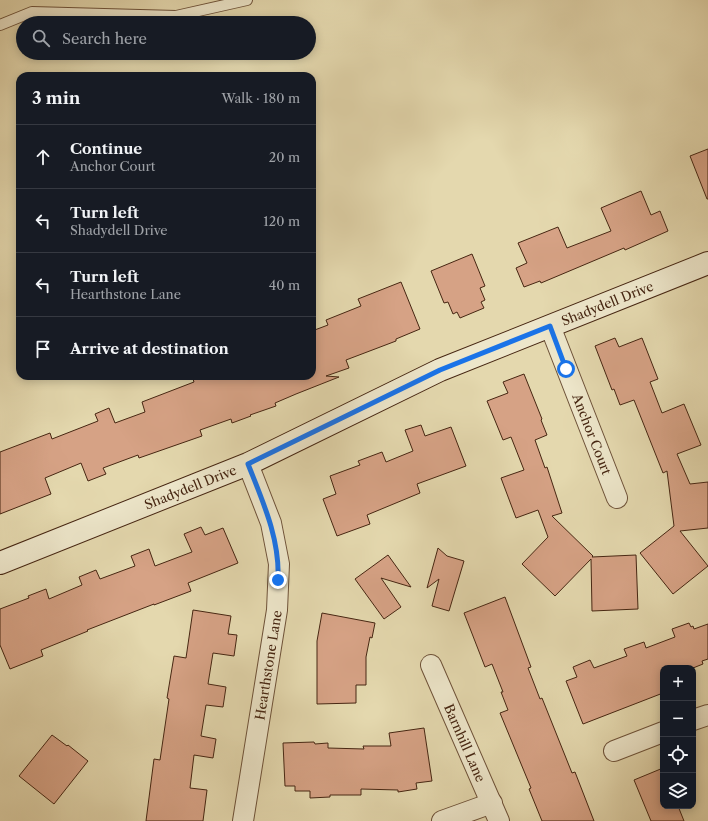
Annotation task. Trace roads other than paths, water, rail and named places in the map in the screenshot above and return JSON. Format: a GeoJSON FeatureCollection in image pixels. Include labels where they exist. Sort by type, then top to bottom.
{"type":"FeatureCollection","features":[{"type":"Feature","properties":{"kind":"street","name":"Shadydell Drive"},"geometry":{"type":"LineString","coordinates":[[0,564],[248,464],[440,370],[708,263]]}},
{"type":"Feature","properties":{"kind":"street","name":"Anchor Court"},"geometry":{"type":"LineString","coordinates":[[550,326],[616,498]]}},
{"type":"Feature","properties":{"kind":"street","name":"Hearthstone Lane"},"geometry":{"type":"LineString","coordinates":[[243,821],[277,610],[279,564],[271,523],[248,464]]}},
{"type":"Feature","properties":{"kind":"street","name":"Barnhill Lane"},"geometry":{"type":"LineString","coordinates":[[431,665],[495,812]]}},
{"type":"Feature","properties":{"kind":"street"},"geometry":{"type":"LineString","coordinates":[[696,719],[708,715]]}},
{"type":"Feature","properties":{"kind":"street"},"geometry":{"type":"LineString","coordinates":[[614,751],[660,733]]}},
{"type":"Feature","properties":{"kind":"street"},"geometry":{"type":"LineString","coordinates":[[442,821],[495,812]]}},
{"type":"Feature","properties":{"kind":"lane"},"geometry":{"type":"LineString","coordinates":[[22,16],[32,12],[176,16],[247,0]]}},
{"type":"Feature","properties":{"kind":"lane"},"geometry":{"type":"LineString","coordinates":[[0,25],[16,18]]}}]}
